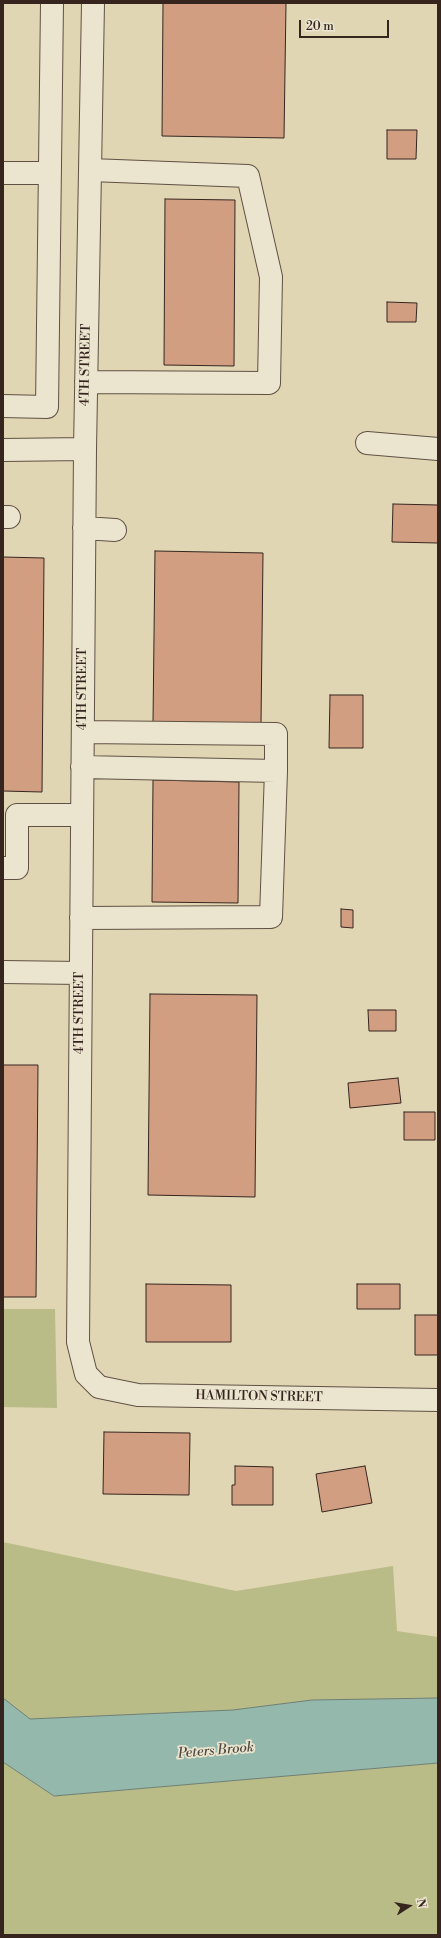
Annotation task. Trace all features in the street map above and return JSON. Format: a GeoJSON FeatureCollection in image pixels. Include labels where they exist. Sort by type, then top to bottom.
{"type":"FeatureCollection","features":[{"type":"Feature","properties":{"kind":"street"},"geometry":{"type":"LineString","coordinates":[[3,406],[47,407],[52,3]]}},
{"type":"Feature","properties":{"kind":"street","name":"4TH STREET"},"geometry":{"type":"LineString","coordinates":[[86,1374],[78,1342],[84,528],[93,3]]}},
{"type":"Feature","properties":{"kind":"street"},"geometry":{"type":"LineString","coordinates":[[86,382],[269,383],[271,277],[248,176],[90,170]]}},
{"type":"Feature","properties":{"kind":"street"},"geometry":{"type":"LineString","coordinates":[[3,173],[50,174]]}},
{"type":"Feature","properties":{"kind":"street"},"geometry":{"type":"LineString","coordinates":[[367,443],[438,449]]}},
{"type":"Feature","properties":{"kind":"street"},"geometry":{"type":"LineString","coordinates":[[3,450],[85,449]]}},
{"type":"Feature","properties":{"kind":"street"},"geometry":{"type":"LineString","coordinates":[[84,528],[115,530]]}},
{"type":"Feature","properties":{"kind":"street"},"geometry":{"type":"LineString","coordinates":[[81,918],[271,917],[276,771],[276,734],[83,732]]}},
{"type":"Feature","properties":{"kind":"street"},"geometry":{"type":"LineString","coordinates":[[82,767],[276,771]]}},
{"type":"Feature","properties":{"kind":"street"},"geometry":{"type":"LineString","coordinates":[[3,868],[17,868],[17,815],[82,815]]}},
{"type":"Feature","properties":{"kind":"street"},"geometry":{"type":"LineString","coordinates":[[3,972],[81,973]]}},
{"type":"Feature","properties":{"kind":"street","name":"HAMILTON STREET"},"geometry":{"type":"LineString","coordinates":[[86,1374],[99,1387],[138,1395],[438,1400]]}},
{"type":"Feature","properties":{"kind":"green space"},"geometry":{"type":"Polygon","coordinates":[[[3,1309],[55,1309],[57,1408],[3,1407],[3,1309]]]}},
{"type":"Feature","properties":{"kind":"green space"},"geometry":{"type":"Polygon","coordinates":[[[3,1542],[236,1591],[393,1566],[397,1631],[438,1637],[438,1698],[312,1700],[233,1710],[30,1719],[3,1698],[3,1542]]]}},
{"type":"Feature","properties":{"kind":"green space"},"geometry":{"type":"Polygon","coordinates":[[[3,1762],[54,1796],[438,1763],[438,1935],[3,1935],[3,1762]]]}},
{"type":"Feature","properties":{"kind":"water","name":"Peters Brook"},"geometry":{"type":"Polygon","coordinates":[[[3,1698],[30,1719],[233,1710],[312,1700],[438,1698],[438,1763],[54,1796],[3,1762],[3,1698]]]}},
{"type":"Feature","properties":{"kind":"building"},"geometry":{"type":"Polygon","coordinates":[[[163,3],[286,3],[284,138],[162,136],[163,3]]]}},
{"type":"Feature","properties":{"kind":"building"},"geometry":{"type":"Polygon","coordinates":[[[387,130],[417,130],[416,159],[387,159],[387,130]]]}},
{"type":"Feature","properties":{"kind":"building"},"geometry":{"type":"Polygon","coordinates":[[[165,199],[235,200],[234,366],[164,365],[165,199]]]}},
{"type":"Feature","properties":{"kind":"building"},"geometry":{"type":"Polygon","coordinates":[[[387,302],[417,303],[416,322],[387,322],[387,302]]]}},
{"type":"Feature","properties":{"kind":"building"},"geometry":{"type":"Polygon","coordinates":[[[393,504],[438,505],[438,543],[392,542],[393,504]]]}},
{"type":"Feature","properties":{"kind":"building"},"geometry":{"type":"Polygon","coordinates":[[[155,551],[263,553],[261,724],[153,722],[155,551]]]}},
{"type":"Feature","properties":{"kind":"building"},"geometry":{"type":"Polygon","coordinates":[[[3,557],[44,558],[42,792],[3,791],[3,557]]]}},
{"type":"Feature","properties":{"kind":"building"},"geometry":{"type":"Polygon","coordinates":[[[330,695],[363,695],[363,748],[329,748],[330,695]]]}},
{"type":"Feature","properties":{"kind":"building"},"geometry":{"type":"Polygon","coordinates":[[[153,780],[239,782],[238,903],[152,902],[153,780]]]}},
{"type":"Feature","properties":{"kind":"building"},"geometry":{"type":"Polygon","coordinates":[[[341,909],[353,910],[353,928],[341,927],[341,909]]]}},
{"type":"Feature","properties":{"kind":"building"},"geometry":{"type":"Polygon","coordinates":[[[150,994],[257,995],[255,1197],[148,1195],[150,994]]]}},
{"type":"Feature","properties":{"kind":"building"},"geometry":{"type":"Polygon","coordinates":[[[368,1010],[396,1010],[396,1031],[369,1031],[368,1010]]]}},
{"type":"Feature","properties":{"kind":"building"},"geometry":{"type":"Polygon","coordinates":[[[3,1065],[38,1065],[36,1297],[3,1297],[3,1065]]]}},
{"type":"Feature","properties":{"kind":"building"},"geometry":{"type":"Polygon","coordinates":[[[398,1078],[401,1103],[350,1108],[348,1083],[398,1078]]]}},
{"type":"Feature","properties":{"kind":"building"},"geometry":{"type":"Polygon","coordinates":[[[404,1112],[435,1112],[435,1140],[404,1140],[404,1112]]]}},
{"type":"Feature","properties":{"kind":"building"},"geometry":{"type":"Polygon","coordinates":[[[146,1284],[231,1285],[231,1342],[146,1342],[146,1284]]]}},
{"type":"Feature","properties":{"kind":"building"},"geometry":{"type":"Polygon","coordinates":[[[357,1284],[400,1284],[400,1309],[357,1309],[357,1284]]]}},
{"type":"Feature","properties":{"kind":"building"},"geometry":{"type":"Polygon","coordinates":[[[415,1315],[438,1315],[438,1355],[415,1355],[415,1315]]]}},
{"type":"Feature","properties":{"kind":"building"},"geometry":{"type":"Polygon","coordinates":[[[104,1432],[190,1433],[189,1495],[103,1494],[104,1432]]]}},
{"type":"Feature","properties":{"kind":"building"},"geometry":{"type":"Polygon","coordinates":[[[235,1466],[273,1467],[273,1505],[232,1505],[232,1485],[235,1485],[235,1466]]]}},
{"type":"Feature","properties":{"kind":"building"},"geometry":{"type":"Polygon","coordinates":[[[365,1466],[372,1503],[322,1512],[316,1474],[365,1466]]]}}]}
